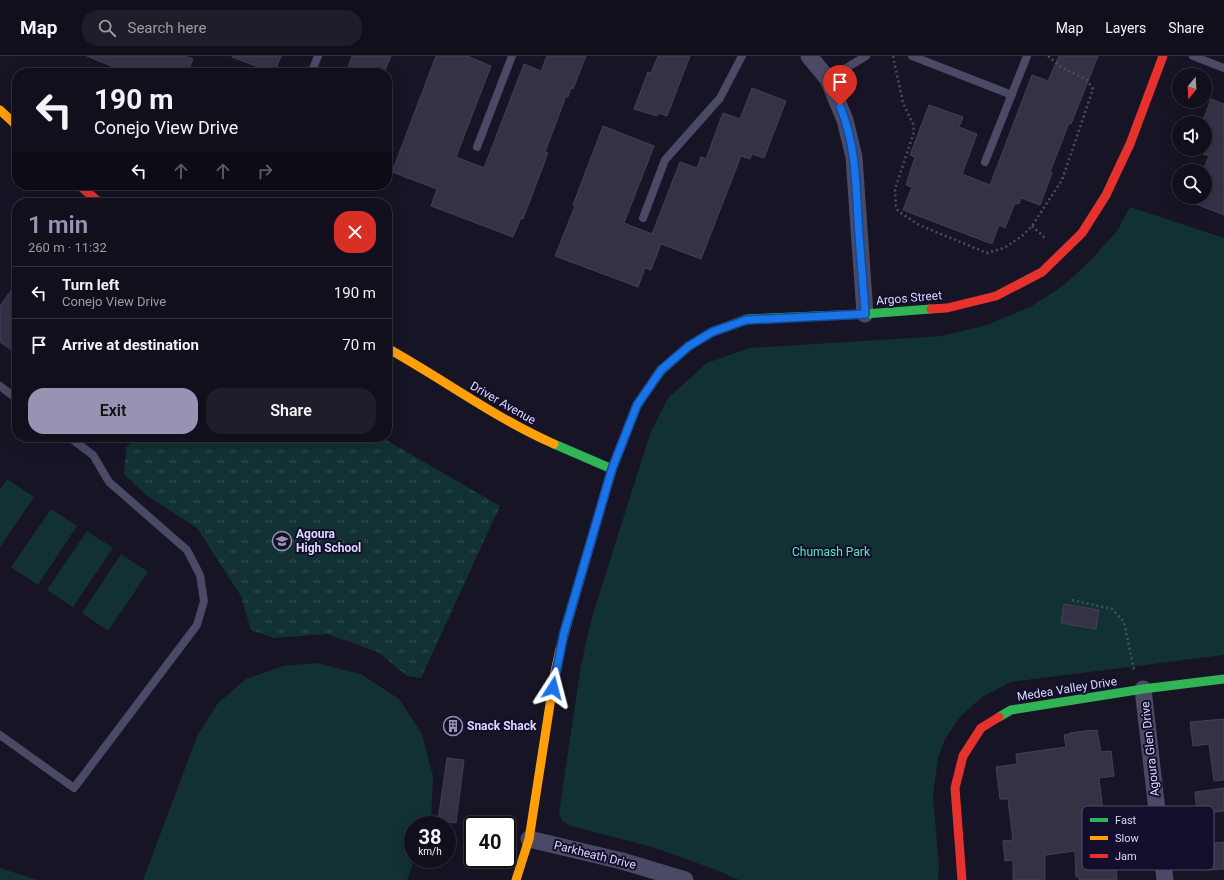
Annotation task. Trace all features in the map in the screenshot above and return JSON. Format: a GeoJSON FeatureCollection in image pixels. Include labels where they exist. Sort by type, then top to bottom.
{"type":"FeatureCollection","features":[{"type":"Feature","properties":{"kind":"street"},"geometry":{"type":"LineString","coordinates":[[809,56],[828,79],[845,120],[854,157],[865,314]]}},
{"type":"Feature","properties":{"kind":"street","name":"Argos Street"},"geometry":{"type":"LineString","coordinates":[[516,880],[529,839],[555,672],[564,633],[612,469],[637,405],[661,370],[689,346],[712,332],[746,320],[947,308],[996,296],[1042,272],[1082,233],[1106,195],[1130,144],[1163,56]]}},
{"type":"Feature","properties":{"kind":"street"},"geometry":{"type":"LineString","coordinates":[[0,110],[12,121]]}},
{"type":"Feature","properties":{"kind":"street"},"geometry":{"type":"LineString","coordinates":[[85,190],[94,198]]}},
{"type":"Feature","properties":{"kind":"street","name":"Driver Avenue"},"geometry":{"type":"LineString","coordinates":[[392,351],[410,360],[515,425],[555,446],[612,469]]}},
{"type":"Feature","properties":{"kind":"street","name":"Medea Valley Drive"},"geometry":{"type":"LineString","coordinates":[[962,880],[955,788],[963,756],[981,728],[1011,710],[1224,679]]}},
{"type":"Feature","properties":{"kind":"street","name":"Agoura Glen Drive"},"geometry":{"type":"LineString","coordinates":[[1143,690],[1156,806]]}},
{"type":"Feature","properties":{"kind":"street","name":"Parkheath Drive"},"geometry":{"type":"LineString","coordinates":[[529,839],[622,860],[685,880]]}},
{"type":"Feature","properties":{"kind":"street","name":"Agoura Glen Drive"},"geometry":{"type":"LineString","coordinates":[[1164,870],[1165,880]]}},
{"type":"Feature","properties":{"kind":"lane"},"geometry":{"type":"LineString","coordinates":[[313,68],[318,56]]}},
{"type":"Feature","properties":{"kind":"lane"},"geometry":{"type":"LineString","coordinates":[[477,147],[512,56]]}},
{"type":"Feature","properties":{"kind":"lane"},"geometry":{"type":"LineString","coordinates":[[643,218],[665,160],[720,98],[742,56]]}},
{"type":"Feature","properties":{"kind":"lane"},"geometry":{"type":"LineString","coordinates":[[828,79],[866,56]]}},
{"type":"Feature","properties":{"kind":"lane"},"geometry":{"type":"LineString","coordinates":[[912,56],[1012,95]]}},
{"type":"Feature","properties":{"kind":"lane"},"geometry":{"type":"LineString","coordinates":[[985,162],[1027,56]]}},
{"type":"Feature","properties":{"kind":"lane"},"geometry":{"type":"LineString","coordinates":[[1193,56],[1224,68]]}},
{"type":"Feature","properties":{"kind":"lane"},"geometry":{"type":"LineString","coordinates":[[0,386],[12,395]]}},
{"type":"Feature","properties":{"kind":"lane"},"geometry":{"type":"LineString","coordinates":[[0,735],[74,788],[197,625],[204,601],[200,575],[187,550],[109,482],[93,455],[76,442]]}},
{"type":"Feature","properties":{"kind":"path"},"geometry":{"type":"LineString","coordinates":[[1032,226],[1045,238]]}},
{"type":"Feature","properties":{"kind":"path"},"geometry":{"type":"LineString","coordinates":[[1072,600],[1112,609],[1124,622],[1135,672]]}},
{"type":"Feature","properties":{"kind":"green space","name":"Chumash Park"},"geometry":{"type":"Polygon","coordinates":[[[1130,207],[1224,238],[1224,655],[1011,682],[982,697],[961,716],[945,739],[938,759],[933,796],[939,867],[938,880],[739,880],[711,868],[652,847],[571,826],[562,821],[559,813],[581,665],[592,617],[650,434],[668,398],[707,363],[749,348],[942,336],[987,325],[1030,307],[1064,285],[1090,261],[1117,231],[1130,207]]]}},
{"type":"Feature","properties":{"kind":"green space"},"geometry":{"type":"Polygon","coordinates":[[[131,442],[390,442],[500,506],[421,678],[407,676],[378,652],[327,634],[274,638],[251,630],[241,596],[197,528],[146,495],[124,474],[126,448],[131,442]]]}},
{"type":"Feature","properties":{"kind":"green space"},"geometry":{"type":"Polygon","coordinates":[[[7,479],[34,497],[0,547],[0,490],[7,479]]]}},
{"type":"Feature","properties":{"kind":"green space"},"geometry":{"type":"Polygon","coordinates":[[[51,509],[77,526],[38,585],[11,567],[51,509]]]}},
{"type":"Feature","properties":{"kind":"green space"},"geometry":{"type":"Polygon","coordinates":[[[87,531],[113,548],[73,607],[47,590],[87,531]]]}},
{"type":"Feature","properties":{"kind":"green space"},"geometry":{"type":"Polygon","coordinates":[[[121,554],[148,572],[108,631],[82,613],[121,554]]]}},
{"type":"Feature","properties":{"kind":"green space"},"geometry":{"type":"Polygon","coordinates":[[[316,663],[361,674],[399,699],[422,734],[433,776],[431,816],[404,816],[404,868],[412,868],[407,880],[143,880],[198,734],[218,703],[246,679],[283,666],[316,663]]]}},
{"type":"Feature","properties":{"kind":"green space"},"geometry":{"type":"Polygon","coordinates":[[[0,868],[38,880],[0,880],[0,868]]]}},
{"type":"Feature","properties":{"kind":"building"},"geometry":{"type":"Polygon","coordinates":[[[87,56],[184,56],[193,59],[189,68],[116,68],[87,56]]]}},
{"type":"Feature","properties":{"kind":"building"},"geometry":{"type":"Polygon","coordinates":[[[281,56],[276,68],[261,68],[232,57],[281,56]]]}},
{"type":"Feature","properties":{"kind":"building"},"geometry":{"type":"Polygon","coordinates":[[[352,56],[391,56],[386,68],[348,68],[352,56]]]}},
{"type":"Feature","properties":{"kind":"building"},"geometry":{"type":"Polygon","coordinates":[[[436,56],[467,56],[491,66],[456,157],[484,168],[524,64],[541,71],[547,56],[586,56],[573,89],[571,88],[568,97],[566,96],[545,152],[548,153],[523,219],[521,218],[513,237],[431,206],[437,189],[392,172],[436,56]]]}},
{"type":"Feature","properties":{"kind":"building"},"geometry":{"type":"Polygon","coordinates":[[[658,56],[690,56],[667,116],[659,113],[657,116],[634,109],[648,72],[651,73],[658,56]]]}},
{"type":"Feature","properties":{"kind":"building"},"geometry":{"type":"Polygon","coordinates":[[[1059,56],[1098,56],[1071,124],[1069,123],[1050,172],[1052,173],[1040,205],[1021,198],[1019,204],[1015,203],[1005,228],[999,225],[992,244],[903,210],[912,187],[906,185],[915,157],[910,155],[929,105],[963,117],[959,127],[977,134],[962,174],[990,185],[1032,75],[1048,81],[1059,56]]]}},
{"type":"Feature","properties":{"kind":"building"},"geometry":{"type":"Polygon","coordinates":[[[752,88],[786,101],[764,158],[752,154],[750,159],[741,156],[701,259],[661,244],[651,270],[645,268],[638,287],[555,256],[575,206],[573,205],[603,126],[654,146],[624,223],[652,234],[680,162],[697,168],[701,157],[706,159],[723,113],[740,119],[752,88]]]}},
{"type":"Feature","properties":{"kind":"building"},"geometry":{"type":"Polygon","coordinates":[[[1212,99],[1224,104],[1224,215],[1196,204],[1212,204],[1212,164],[1206,164],[1209,156],[1212,156],[1212,116],[1205,116],[1208,108],[1212,108],[1212,99]]]}},
{"type":"Feature","properties":{"kind":"building"},"geometry":{"type":"Polygon","coordinates":[[[12,289],[12,350],[0,342],[0,306],[12,289]]]}},
{"type":"Feature","properties":{"kind":"building"},"geometry":{"type":"Polygon","coordinates":[[[1064,604],[1099,610],[1096,629],[1061,623],[1064,604]]]}},
{"type":"Feature","properties":{"kind":"building"},"geometry":{"type":"Polygon","coordinates":[[[1224,719],[1224,780],[1214,781],[1209,744],[1193,746],[1190,722],[1224,719]]]}},
{"type":"Feature","properties":{"kind":"building"},"geometry":{"type":"Polygon","coordinates":[[[1097,730],[1101,752],[1111,751],[1114,776],[1099,778],[1102,806],[1082,806],[1082,870],[1116,870],[1117,880],[1079,880],[1079,877],[1076,877],[1075,851],[1045,855],[1045,880],[1013,880],[1013,860],[1005,861],[1003,841],[1013,840],[1008,799],[1000,799],[996,767],[1017,764],[1016,754],[1066,747],[1064,735],[1097,730]]]}},
{"type":"Feature","properties":{"kind":"building"},"geometry":{"type":"Polygon","coordinates":[[[447,758],[464,760],[456,823],[456,816],[439,816],[447,758]]]}},
{"type":"Feature","properties":{"kind":"building"},"geometry":{"type":"Polygon","coordinates":[[[1224,788],[1224,811],[1214,812],[1214,806],[1196,806],[1195,792],[1224,788]]]}},
{"type":"Feature","properties":{"kind":"building"},"geometry":{"type":"Polygon","coordinates":[[[1224,842],[1224,869],[1214,870],[1214,843],[1224,842]]]}},
{"type":"Feature","properties":{"kind":"traffic: fast"},"geometry":{"type":"LineString","coordinates":[[651,385],[661,371],[689,346],[712,332],[747,319],[865,314],[931,309]]}},
{"type":"Feature","properties":{"kind":"traffic: fast"},"geometry":{"type":"LineString","coordinates":[[554,444],[612,469]]}},
{"type":"Feature","properties":{"kind":"traffic: fast"},"geometry":{"type":"LineString","coordinates":[[999,717],[1011,710],[1143,689],[1224,679]]}},
{"type":"Feature","properties":{"kind":"traffic: slow"},"geometry":{"type":"LineString","coordinates":[[0,110],[12,121]]}},
{"type":"Feature","properties":{"kind":"traffic: slow"},"geometry":{"type":"LineString","coordinates":[[392,351],[490,410],[532,434],[554,444]]}},
{"type":"Feature","properties":{"kind":"traffic: slow"},"geometry":{"type":"LineString","coordinates":[[516,880],[529,839],[555,672],[560,649]]}},
{"type":"Feature","properties":{"kind":"traffic: jam"},"geometry":{"type":"LineString","coordinates":[[931,309],[947,308],[996,296],[1042,272],[1082,233],[1106,195],[1130,144],[1163,56]]}},
{"type":"Feature","properties":{"kind":"traffic: jam"},"geometry":{"type":"LineString","coordinates":[[85,190],[94,198]]}},
{"type":"Feature","properties":{"kind":"traffic: jam"},"geometry":{"type":"LineString","coordinates":[[560,649],[612,469],[637,405],[651,385]]}},
{"type":"Feature","properties":{"kind":"traffic: jam"},"geometry":{"type":"LineString","coordinates":[[962,880],[955,788],[963,756],[981,728],[999,717]]}},
{"type":"Feature","properties":{"kind":"place","name":"Agoura High School"},"geometry":{"type":"Point","coordinates":[282,541]}},
{"type":"Feature","properties":{"kind":"place","name":"Snack Shack"},"geometry":{"type":"Point","coordinates":[453,726]}},
{"type":"Feature","properties":{"kind":"route"},"geometry":{"type":"LineString","coordinates":[[553,688],[564,633],[612,469],[637,405],[661,370],[689,346],[712,332],[746,320],[865,314],[854,157],[840,106]]}}]}
